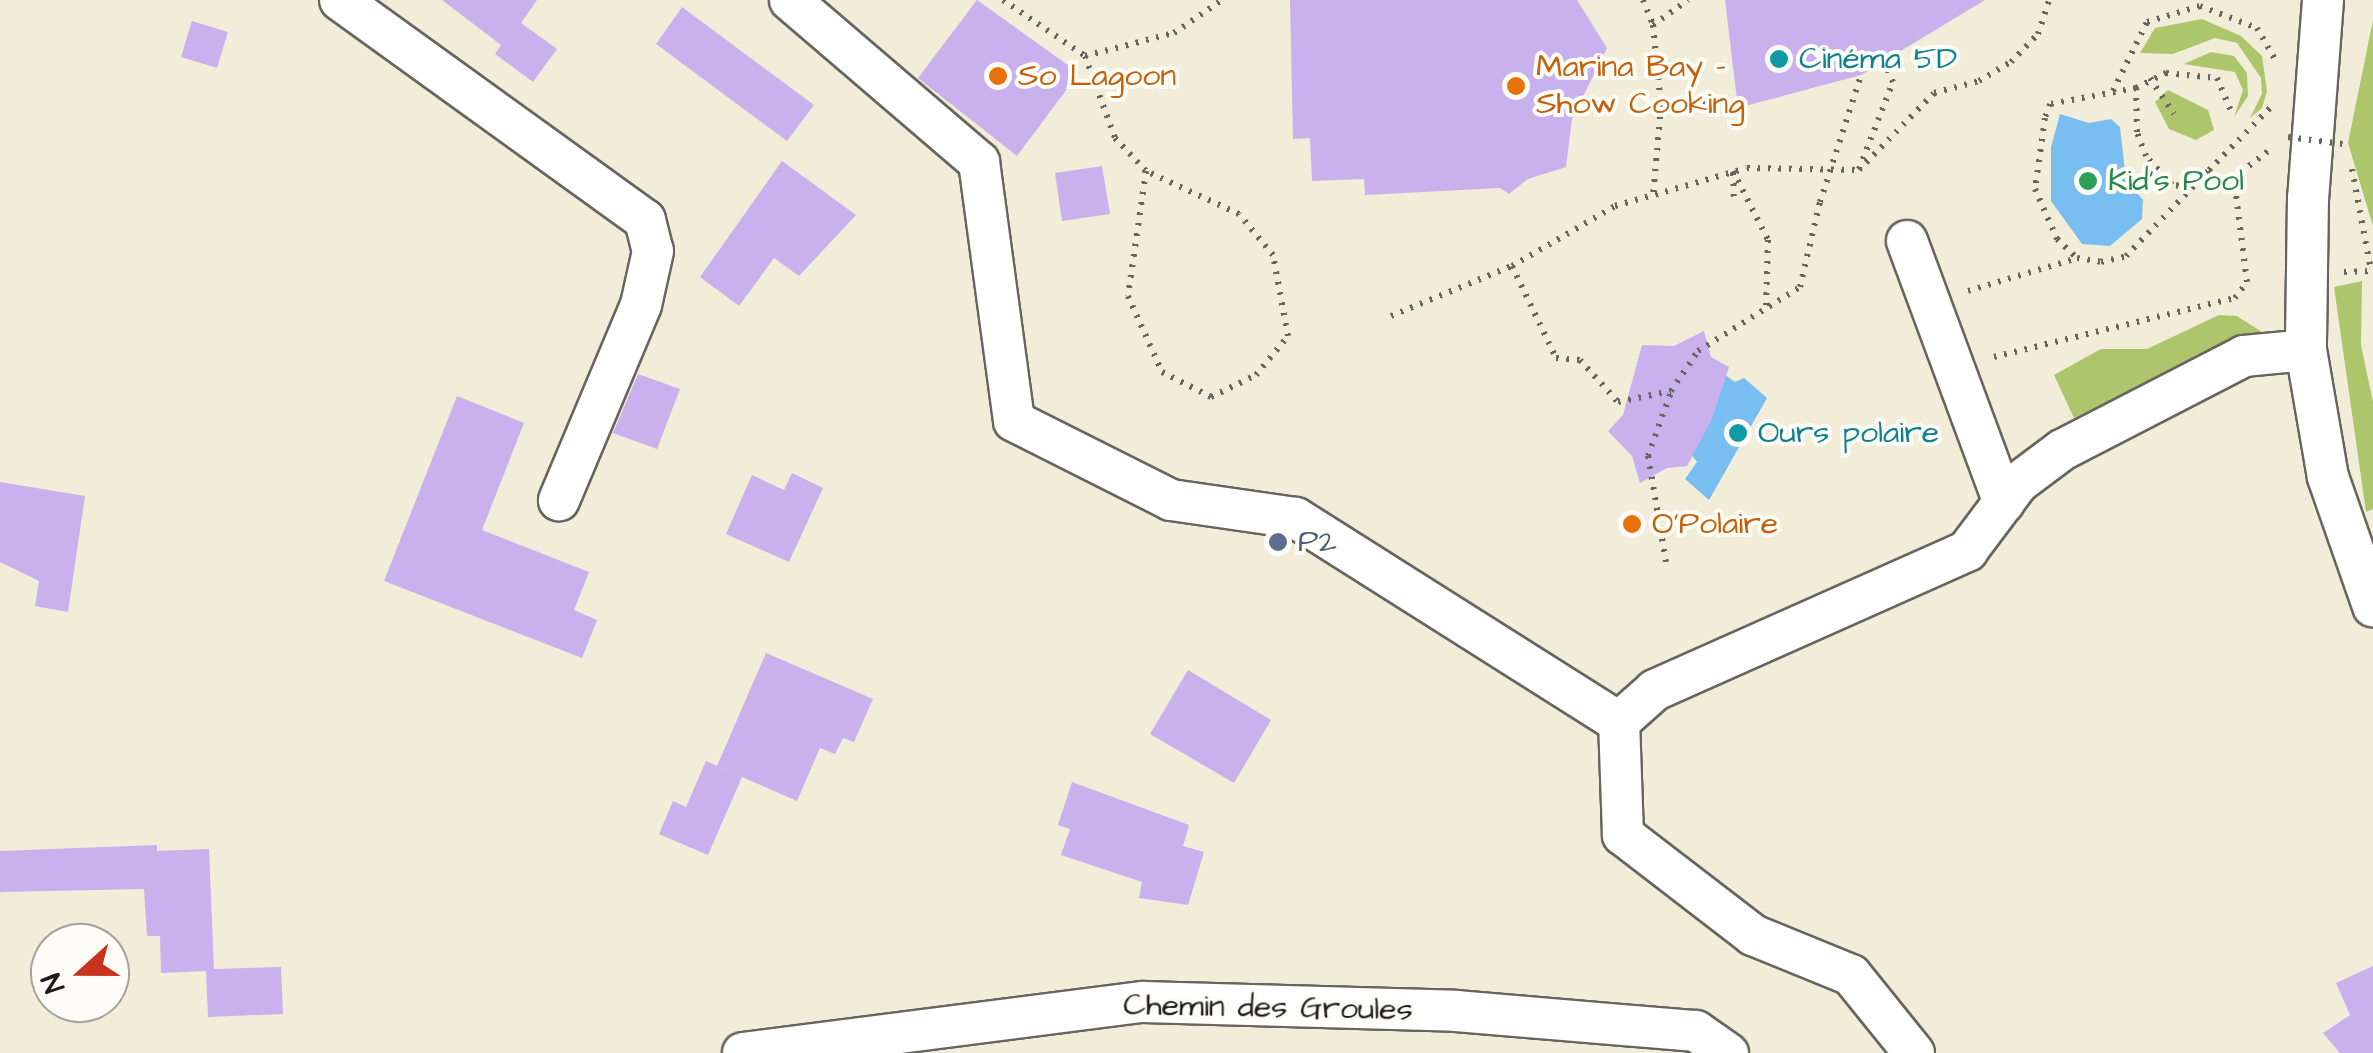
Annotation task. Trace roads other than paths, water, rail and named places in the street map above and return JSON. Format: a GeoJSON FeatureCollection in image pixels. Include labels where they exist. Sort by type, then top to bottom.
{"type":"FeatureCollection","features":[{"type":"Feature","properties":{"kind":"street"},"geometry":{"type":"LineString","coordinates":[[340,0],[645,220],[652,252],[641,305],[560,500]]}},
{"type":"Feature","properties":{"kind":"street"},"geometry":{"type":"LineString","coordinates":[[790,0],[836,44],[979,162],[1014,421],[1171,500],[1296,518],[1619,722]]}},
{"type":"Feature","properties":{"kind":"street"},"geometry":{"type":"LineString","coordinates":[[831,0],[836,44]]}},
{"type":"Feature","properties":{"kind":"street"},"geometry":{"type":"LineString","coordinates":[[2324,0],[2308,198],[2306,350],[2328,478],[2373,606]]}},
{"type":"Feature","properties":{"kind":"street"},"geometry":{"type":"LineString","coordinates":[[1907,241],[2004,503]]}},
{"type":"Feature","properties":{"kind":"street"},"geometry":{"type":"LineString","coordinates":[[1619,722],[1655,690],[1968,551],[2004,503],[2062,450],[2244,356],[2306,350]]}},
{"type":"Feature","properties":{"kind":"street"},"geometry":{"type":"LineString","coordinates":[[1619,722],[1623,834],[1753,935],[1851,975],[1914,1053]]}},
{"type":"Feature","properties":{"kind":"street","name":"Chemin des Groules"},"geometry":{"type":"LineString","coordinates":[[743,1053],[1143,1002],[1456,1011],[1696,1031],[1728,1053]]}},
{"type":"Feature","properties":{"kind":"water","name":"Kid's Pool"},"geometry":{"type":"Polygon","coordinates":[[[2060,114],[2089,123],[2111,119],[2120,127],[2126,180],[2143,200],[2142,219],[2110,246],[2082,244],[2051,201],[2051,147],[2060,114]]]}},
{"type":"Feature","properties":{"kind":"water"},"geometry":{"type":"Polygon","coordinates":[[[1721,372],[1735,382],[1744,378],[1767,398],[1709,500],[1685,479],[1697,462],[1687,449],[1721,372]]]}},
{"type":"Feature","properties":{"kind":"place","name":"Cinéma 5D"},"geometry":{"type":"Point","coordinates":[1779,59]}},
{"type":"Feature","properties":{"kind":"place","name":"So Lagoon"},"geometry":{"type":"Point","coordinates":[998,76]}},
{"type":"Feature","properties":{"kind":"place","name":"Marina Bay - Show Cooking"},"geometry":{"type":"Point","coordinates":[1516,86]}},
{"type":"Feature","properties":{"kind":"place","name":"Kid's Pool"},"geometry":{"type":"Point","coordinates":[2088,181]}},
{"type":"Feature","properties":{"kind":"place","name":"Ours polaire"},"geometry":{"type":"Point","coordinates":[1738,433]}},
{"type":"Feature","properties":{"kind":"place","name":"O'Polaire"},"geometry":{"type":"Point","coordinates":[1632,524]}},
{"type":"Feature","properties":{"kind":"place","name":"P2"},"geometry":{"type":"Point","coordinates":[1278,542]}}]}
